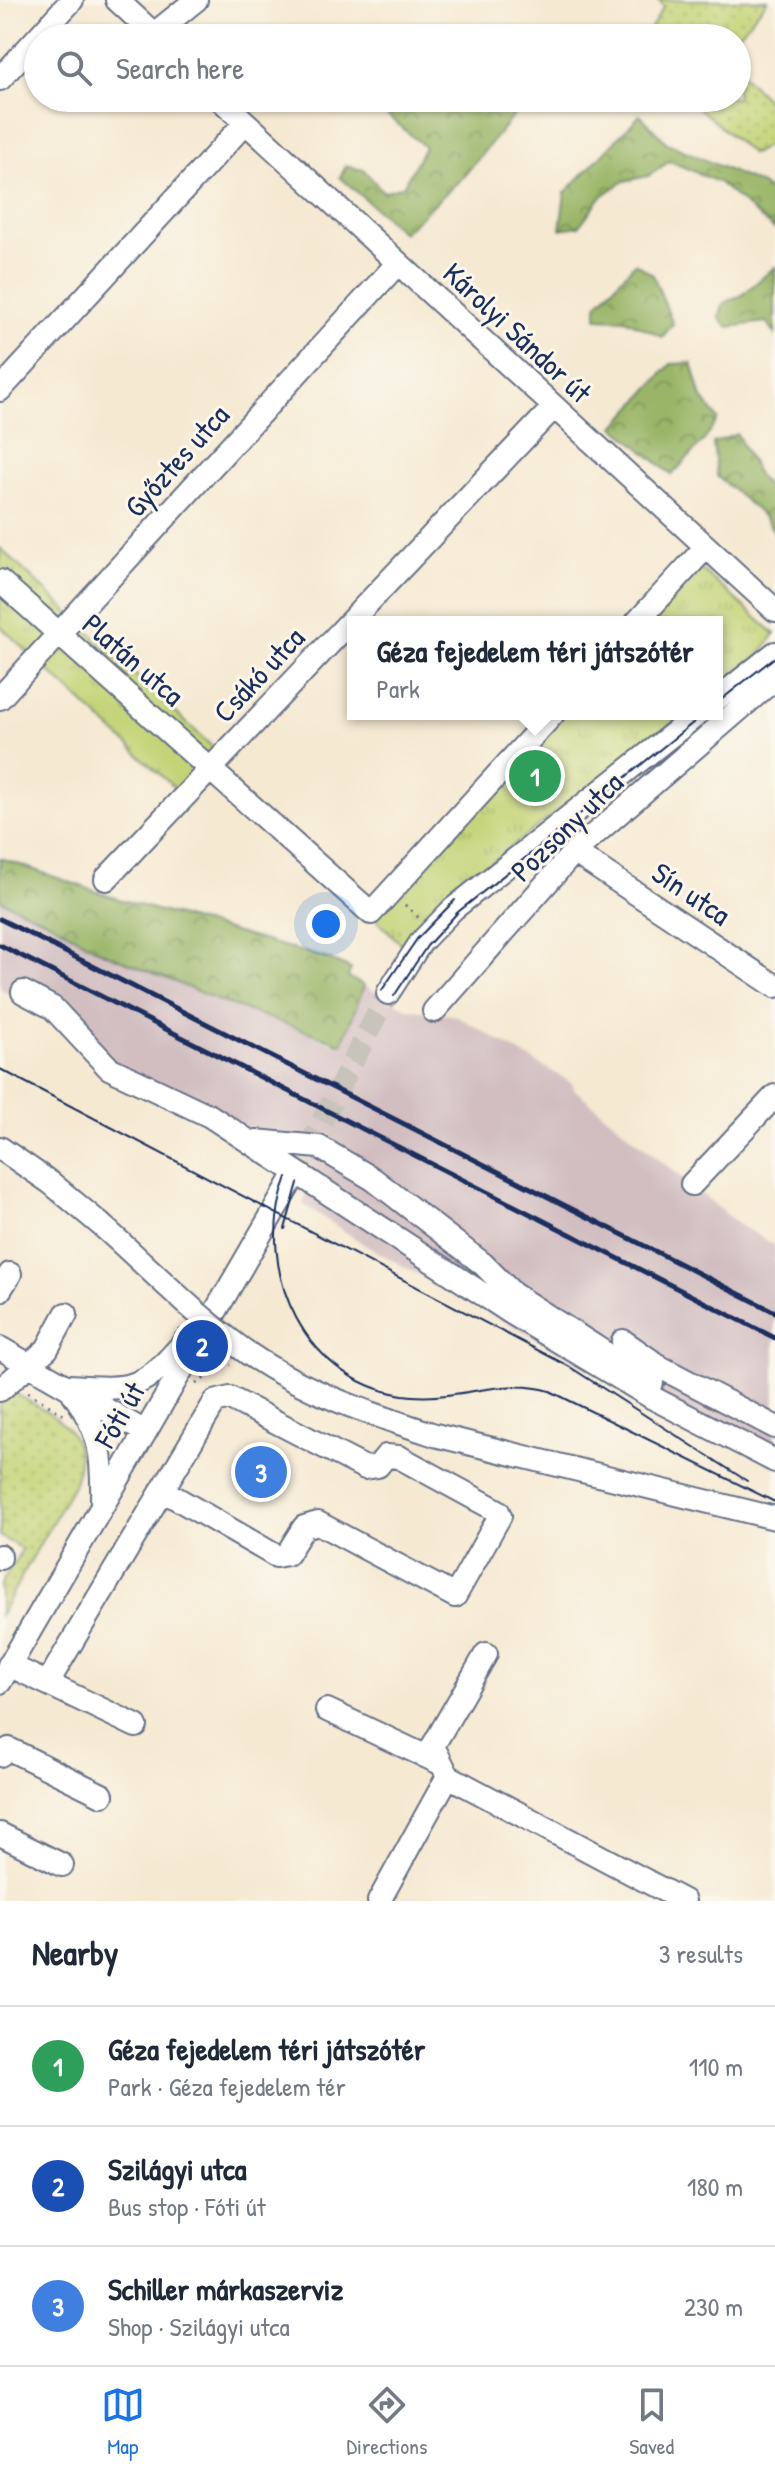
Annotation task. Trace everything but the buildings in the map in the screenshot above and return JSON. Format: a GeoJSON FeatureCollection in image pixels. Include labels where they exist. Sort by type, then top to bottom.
{"type":"FeatureCollection","features":[{"type":"Feature","properties":{"kind":"street"},"geometry":{"type":"LineString","coordinates":[[50,24],[72,0]]}},
{"type":"Feature","properties":{"kind":"street"},"geometry":{"type":"LineString","coordinates":[[117,0],[143,24]]}},
{"type":"Feature","properties":{"kind":"street"},"geometry":{"type":"LineString","coordinates":[[169,24],[196,0]]}},
{"type":"Feature","properties":{"kind":"street"},"geometry":{"type":"LineString","coordinates":[[0,79],[24,53]]}},
{"type":"Feature","properties":{"kind":"street","name":"Károlyi Sándor út"},"geometry":{"type":"LineString","coordinates":[[234,112],[775,610]]}},
{"type":"Feature","properties":{"kind":"street"},"geometry":{"type":"LineString","coordinates":[[0,390],[245,123]]}},
{"type":"Feature","properties":{"kind":"street","name":"Győztes utca"},"geometry":{"type":"LineString","coordinates":[[0,698],[397,264]]}},
{"type":"Feature","properties":{"kind":"street","name":"Csákó utca"},"geometry":{"type":"LineString","coordinates":[[357,616],[554,407]]}},
{"type":"Feature","properties":{"kind":"street"},"geometry":{"type":"LineString","coordinates":[[643,616],[705,548]]}},
{"type":"Feature","properties":{"kind":"street","name":"Platán utca"},"geometry":{"type":"LineString","coordinates":[[0,581],[371,913],[391,891]]}},
{"type":"Feature","properties":{"kind":"street","name":"Csákó utca"},"geometry":{"type":"LineString","coordinates":[[106,879],[347,627]]}},
{"type":"Feature","properties":{"kind":"street","name":"Pozsony utca"},"geometry":{"type":"LineString","coordinates":[[723,695],[775,656]]}},
{"type":"Feature","properties":{"kind":"street","name":"Pozsony utca"},"geometry":{"type":"LineString","coordinates":[[434,1011],[574,852],[772,681],[775,656]]}},
{"type":"Feature","properties":{"kind":"street"},"geometry":{"type":"LineString","coordinates":[[391,891],[548,720]]}},
{"type":"Feature","properties":{"kind":"street","name":"Pozsony utca"},"geometry":{"type":"LineString","coordinates":[[388,993],[432,930],[466,898],[690,720]]}},
{"type":"Feature","properties":{"kind":"street","name":"Sín utca"},"geometry":{"type":"LineString","coordinates":[[574,852],[775,986]]}},
{"type":"Feature","properties":{"kind":"street"},"geometry":{"type":"LineString","coordinates":[[23,992],[53,1008],[109,1068],[210,1116],[510,1312],[653,1398],[773,1457]]}},
{"type":"Feature","properties":{"kind":"street"},"geometry":{"type":"LineString","coordinates":[[692,1184],[775,1096]]}},
{"type":"Feature","properties":{"kind":"street"},"geometry":{"type":"LineString","coordinates":[[249,1140],[319,1147],[373,1179],[483,1264],[513,1294],[622,1361],[721,1434]]}},
{"type":"Feature","properties":{"kind":"street"},"geometry":{"type":"LineString","coordinates":[[0,1148],[51,1183],[249,1353],[333,1399],[435,1435],[775,1518]]}},
{"type":"Feature","properties":{"kind":"street","name":"Fóti út"},"geometry":{"type":"LineString","coordinates":[[5,1673],[292,1180]]}},
{"type":"Feature","properties":{"kind":"street"},"geometry":{"type":"LineString","coordinates":[[68,1386],[113,1389],[144,1382],[161,1369],[220,1300]]}},
{"type":"Feature","properties":{"kind":"street"},"geometry":{"type":"LineString","coordinates":[[5,1385],[47,1349],[66,1314]]}},
{"type":"Feature","properties":{"kind":"street"},"geometry":{"type":"LineString","coordinates":[[623,1341],[660,1367],[775,1427]]}},
{"type":"Feature","properties":{"kind":"street"},"geometry":{"type":"LineString","coordinates":[[0,1348],[145,1432]]}},
{"type":"Feature","properties":{"kind":"street"},"geometry":{"type":"LineString","coordinates":[[68,1386],[95,1427],[100,1444],[101,1506]]}},
{"type":"Feature","properties":{"kind":"street"},"geometry":{"type":"LineString","coordinates":[[48,1682],[162,1490],[215,1402],[230,1398],[365,1468],[378,1466],[386,1456],[399,1457],[498,1511],[500,1516],[455,1596],[318,1523],[304,1527],[287,1554],[276,1556],[162,1490]]}},
{"type":"Feature","properties":{"kind":"street"},"geometry":{"type":"LineString","coordinates":[[445,1770],[433,1746],[486,1654]]}},
{"type":"Feature","properties":{"kind":"street"},"geometry":{"type":"LineString","coordinates":[[5,1673],[48,1682],[136,1726]]}},
{"type":"Feature","properties":{"kind":"street"},"geometry":{"type":"LineString","coordinates":[[327,1710],[375,1735],[392,1737],[445,1770],[684,1901]]}},
{"type":"Feature","properties":{"kind":"street"},"geometry":{"type":"LineString","coordinates":[[0,1755],[9,1749],[102,1795]]}},
{"type":"Feature","properties":{"kind":"street"},"geometry":{"type":"LineString","coordinates":[[379,1901],[445,1770]]}},
{"type":"Feature","properties":{"kind":"street"},"geometry":{"type":"LineString","coordinates":[[0,1834],[62,1865]]}},
{"type":"Feature","properties":{"kind":"path"},"geometry":{"type":"LineString","coordinates":[[391,891],[432,930]]}},
{"type":"Feature","properties":{"kind":"path"},"geometry":{"type":"LineString","coordinates":[[5,1385],[65,1416],[71,1424]]}},
{"type":"Feature","properties":{"kind":"shaded area"},"geometry":{"type":"Polygon","coordinates":[[[0,900],[52,923],[98,951],[334,1044],[342,1043],[364,986],[409,1009],[457,1016],[572,1083],[574,1089],[738,1224],[775,1245],[775,1467],[368,1247],[303,1204],[309,1185],[267,1162],[0,988],[0,900]]]}},
{"type":"Feature","properties":{"kind":"green space"},"geometry":{"type":"Polygon","coordinates":[[[658,0],[768,0],[748,24],[653,24],[664,6],[658,0]]]}},
{"type":"Feature","properties":{"kind":"green space"},"geometry":{"type":"Polygon","coordinates":[[[751,83],[775,108],[775,142],[752,154],[703,112],[751,112],[751,83]]]}},
{"type":"Feature","properties":{"kind":"green space"},"geometry":{"type":"Polygon","coordinates":[[[384,112],[516,112],[463,177],[403,233],[340,177],[346,166],[364,170],[383,192],[403,186],[425,147],[384,112]]]}},
{"type":"Feature","properties":{"kind":"green space"},"geometry":{"type":"Polygon","coordinates":[[[640,115],[667,143],[762,185],[775,197],[775,230],[718,182],[670,161],[648,176],[624,181],[601,197],[579,226],[560,229],[565,193],[640,115]]]}},
{"type":"Feature","properties":{"kind":"green space"},"geometry":{"type":"Polygon","coordinates":[[[635,263],[653,275],[673,324],[662,337],[625,319],[597,318],[597,305],[635,263]]]}},
{"type":"Feature","properties":{"kind":"green space"},"geometry":{"type":"Polygon","coordinates":[[[775,267],[775,335],[767,322],[728,327],[719,318],[724,303],[742,295],[775,267]]]}},
{"type":"Feature","properties":{"kind":"green space"},"geometry":{"type":"Polygon","coordinates":[[[692,363],[702,398],[718,419],[705,439],[672,475],[615,427],[671,364],[692,363]]]}},
{"type":"Feature","properties":{"kind":"green space"},"geometry":{"type":"Polygon","coordinates":[[[737,434],[757,474],[775,497],[775,533],[764,517],[717,476],[713,443],[737,434]]]}},
{"type":"Feature","properties":{"kind":"green space"},"geometry":{"type":"Polygon","coordinates":[[[0,548],[219,753],[180,793],[0,626],[0,548]]]}},
{"type":"Feature","properties":{"kind":"green space"},"geometry":{"type":"Polygon","coordinates":[[[701,569],[775,634],[757,658],[723,684],[723,616],[658,616],[701,569]]]}},
{"type":"Feature","properties":{"kind":"green space"},"geometry":{"type":"Polygon","coordinates":[[[559,720],[676,720],[463,884],[401,944],[374,917],[559,720]]]}},
{"type":"Feature","properties":{"kind":"green space"},"geometry":{"type":"Polygon","coordinates":[[[0,858],[118,899],[325,958],[351,969],[348,977],[364,986],[342,1044],[220,1001],[98,950],[52,923],[0,900],[0,858]]]}},
{"type":"Feature","properties":{"kind":"green space"},"geometry":{"type":"Polygon","coordinates":[[[11,1391],[66,1427],[74,1438],[78,1468],[72,1487],[0,1615],[0,1586],[22,1549],[0,1536],[0,1402],[11,1391]]]}},
{"type":"Feature","properties":{"kind":"tunnel"},"geometry":{"type":"LineString","coordinates":[[292,1180],[388,993]]}},
{"type":"Feature","properties":{"kind":"tram line"},"geometry":{"type":"LineString","coordinates":[[723,698],[775,657]]}},
{"type":"Feature","properties":{"kind":"tram line"},"geometry":{"type":"LineString","coordinates":[[394,996],[427,946],[458,912],[697,720]]}},
{"type":"Feature","properties":{"kind":"tram line"},"geometry":{"type":"LineString","coordinates":[[382,990],[417,939],[455,900]]}},
{"type":"Feature","properties":{"kind":"tram line"},"geometry":{"type":"LineString","coordinates":[[0,1069],[570,1367],[747,1481]]}},
{"type":"Feature","properties":{"kind":"tram line"},"geometry":{"type":"LineString","coordinates":[[287,1177],[278,1213],[276,1249],[283,1285],[296,1318],[316,1347],[343,1371],[375,1388],[412,1396],[516,1386],[550,1391],[775,1502]]}},
{"type":"Feature","properties":{"kind":"tram line"},"geometry":{"type":"LineString","coordinates":[[285,1229],[298,1183]]}},
{"type":"Feature","properties":{"kind":"railway"},"geometry":{"type":"LineString","coordinates":[[0,919],[775,1312]]}},
{"type":"Feature","properties":{"kind":"railway"},"geometry":{"type":"LineString","coordinates":[[0,945],[775,1338]]}},
{"type":"Feature","properties":{"kind":"place","name":"Géza fejedelem téri játszótér"},"geometry":{"type":"Point","coordinates":[535,776]}},
{"type":"Feature","properties":{"kind":"place","name":"Szilágyi utca"},"geometry":{"type":"Point","coordinates":[202,1346]}},
{"type":"Feature","properties":{"kind":"place","name":"Schiller márkaszerviz"},"geometry":{"type":"Point","coordinates":[261,1472]}}]}
